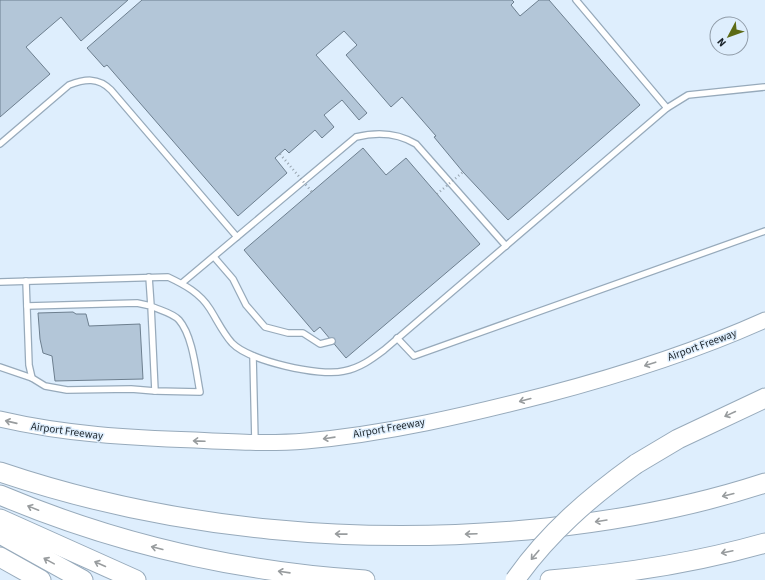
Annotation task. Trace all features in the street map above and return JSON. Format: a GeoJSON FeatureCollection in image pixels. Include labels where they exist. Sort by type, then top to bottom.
{"type":"FeatureCollection","features":[{"type":"Feature","properties":{"kind":"highway"},"geometry":{"type":"LineString","coordinates":[[515,580],[547,541],[580,507],[636,464],[678,439],[765,398]]}},
{"type":"Feature","properties":{"kind":"highway"},"geometry":{"type":"LineString","coordinates":[[0,472],[142,511],[212,522],[302,533],[424,536],[499,533],[578,524],[658,512],[733,494],[765,483]]}},
{"type":"Feature","properties":{"kind":"highway"},"geometry":{"type":"LineString","coordinates":[[0,494],[78,525],[132,542],[194,557],[325,578],[365,580]]}},
{"type":"Feature","properties":{"kind":"highway"},"geometry":{"type":"LineString","coordinates":[[0,519],[136,580]]}},
{"type":"Feature","properties":{"kind":"highway"},"geometry":{"type":"LineString","coordinates":[[0,534],[83,580]]}},
{"type":"Feature","properties":{"kind":"highway"},"geometry":{"type":"LineString","coordinates":[[550,580],[601,576],[669,565],[765,543]]}},
{"type":"Feature","properties":{"kind":"highway"},"geometry":{"type":"LineString","coordinates":[[0,557],[41,580]]}},
{"type":"Feature","properties":{"kind":"main road","name":"Airport Freeway"},"geometry":{"type":"LineString","coordinates":[[0,419],[27,426],[121,438],[255,442],[306,441],[377,431],[487,410],[610,377],[717,342],[765,320]]}},
{"type":"Feature","properties":{"kind":"lane"},"geometry":{"type":"LineString","coordinates":[[576,0],[667,108]]}},
{"type":"Feature","properties":{"kind":"lane"},"geometry":{"type":"LineString","coordinates":[[0,144],[69,85],[82,80],[98,80],[111,90],[237,237]]}},
{"type":"Feature","properties":{"kind":"lane"},"geometry":{"type":"LineString","coordinates":[[0,282],[168,277],[188,286],[199,296],[232,342],[253,356],[277,364],[325,372],[343,372],[368,362],[667,108],[688,95],[765,87]]}},
{"type":"Feature","properties":{"kind":"lane"},"geometry":{"type":"LineString","coordinates":[[182,284],[356,137],[372,133],[406,138],[416,144],[506,246]]}},
{"type":"Feature","properties":{"kind":"lane"},"geometry":{"type":"LineString","coordinates":[[397,338],[414,356],[765,231]]}},
{"type":"Feature","properties":{"kind":"lane"},"geometry":{"type":"LineString","coordinates":[[214,257],[233,279],[246,305],[266,327],[288,333],[303,334],[320,344],[332,341]]}},
{"type":"Feature","properties":{"kind":"lane"},"geometry":{"type":"LineString","coordinates":[[149,277],[155,391]]}},
{"type":"Feature","properties":{"kind":"lane"},"geometry":{"type":"LineString","coordinates":[[26,281],[29,365],[32,378]]}},
{"type":"Feature","properties":{"kind":"lane"},"geometry":{"type":"LineString","coordinates":[[0,368],[32,378],[45,386],[67,390],[131,388],[155,391],[200,392],[195,362],[184,329],[178,319],[151,306],[137,303],[27,306]]}},
{"type":"Feature","properties":{"kind":"lane"},"geometry":{"type":"LineString","coordinates":[[253,356],[255,442]]}},
{"type":"Feature","properties":{"kind":"path"},"geometry":{"type":"LineString","coordinates":[[280,154],[312,192]]}},
{"type":"Feature","properties":{"kind":"path"},"geometry":{"type":"LineString","coordinates":[[437,194],[463,172]]}},
{"type":"Feature","properties":{"kind":"building"},"geometry":{"type":"Polygon","coordinates":[[[0,0],[128,0],[81,41],[61,17],[26,47],[50,74],[0,117],[0,0]]]}},
{"type":"Feature","properties":{"kind":"building"},"geometry":{"type":"Polygon","coordinates":[[[142,0],[512,0],[514,2],[511,5],[520,16],[539,0],[549,0],[640,105],[508,220],[463,172],[434,137],[436,136],[402,97],[391,107],[346,55],[357,45],[344,31],[316,55],[367,113],[359,120],[342,100],[324,115],[334,127],[322,138],[315,130],[289,153],[285,149],[275,158],[287,173],[238,216],[107,65],[104,67],[87,48],[142,0]]]}},
{"type":"Feature","properties":{"kind":"building"},"geometry":{"type":"Polygon","coordinates":[[[363,148],[386,175],[406,158],[480,244],[346,358],[320,327],[314,332],[244,250],[363,148]]]}},
{"type":"Feature","properties":{"kind":"building"},"geometry":{"type":"Polygon","coordinates":[[[73,312],[76,314],[86,314],[89,326],[140,324],[143,379],[55,381],[52,356],[43,353],[40,339],[38,313],[73,312]]]}}]}
